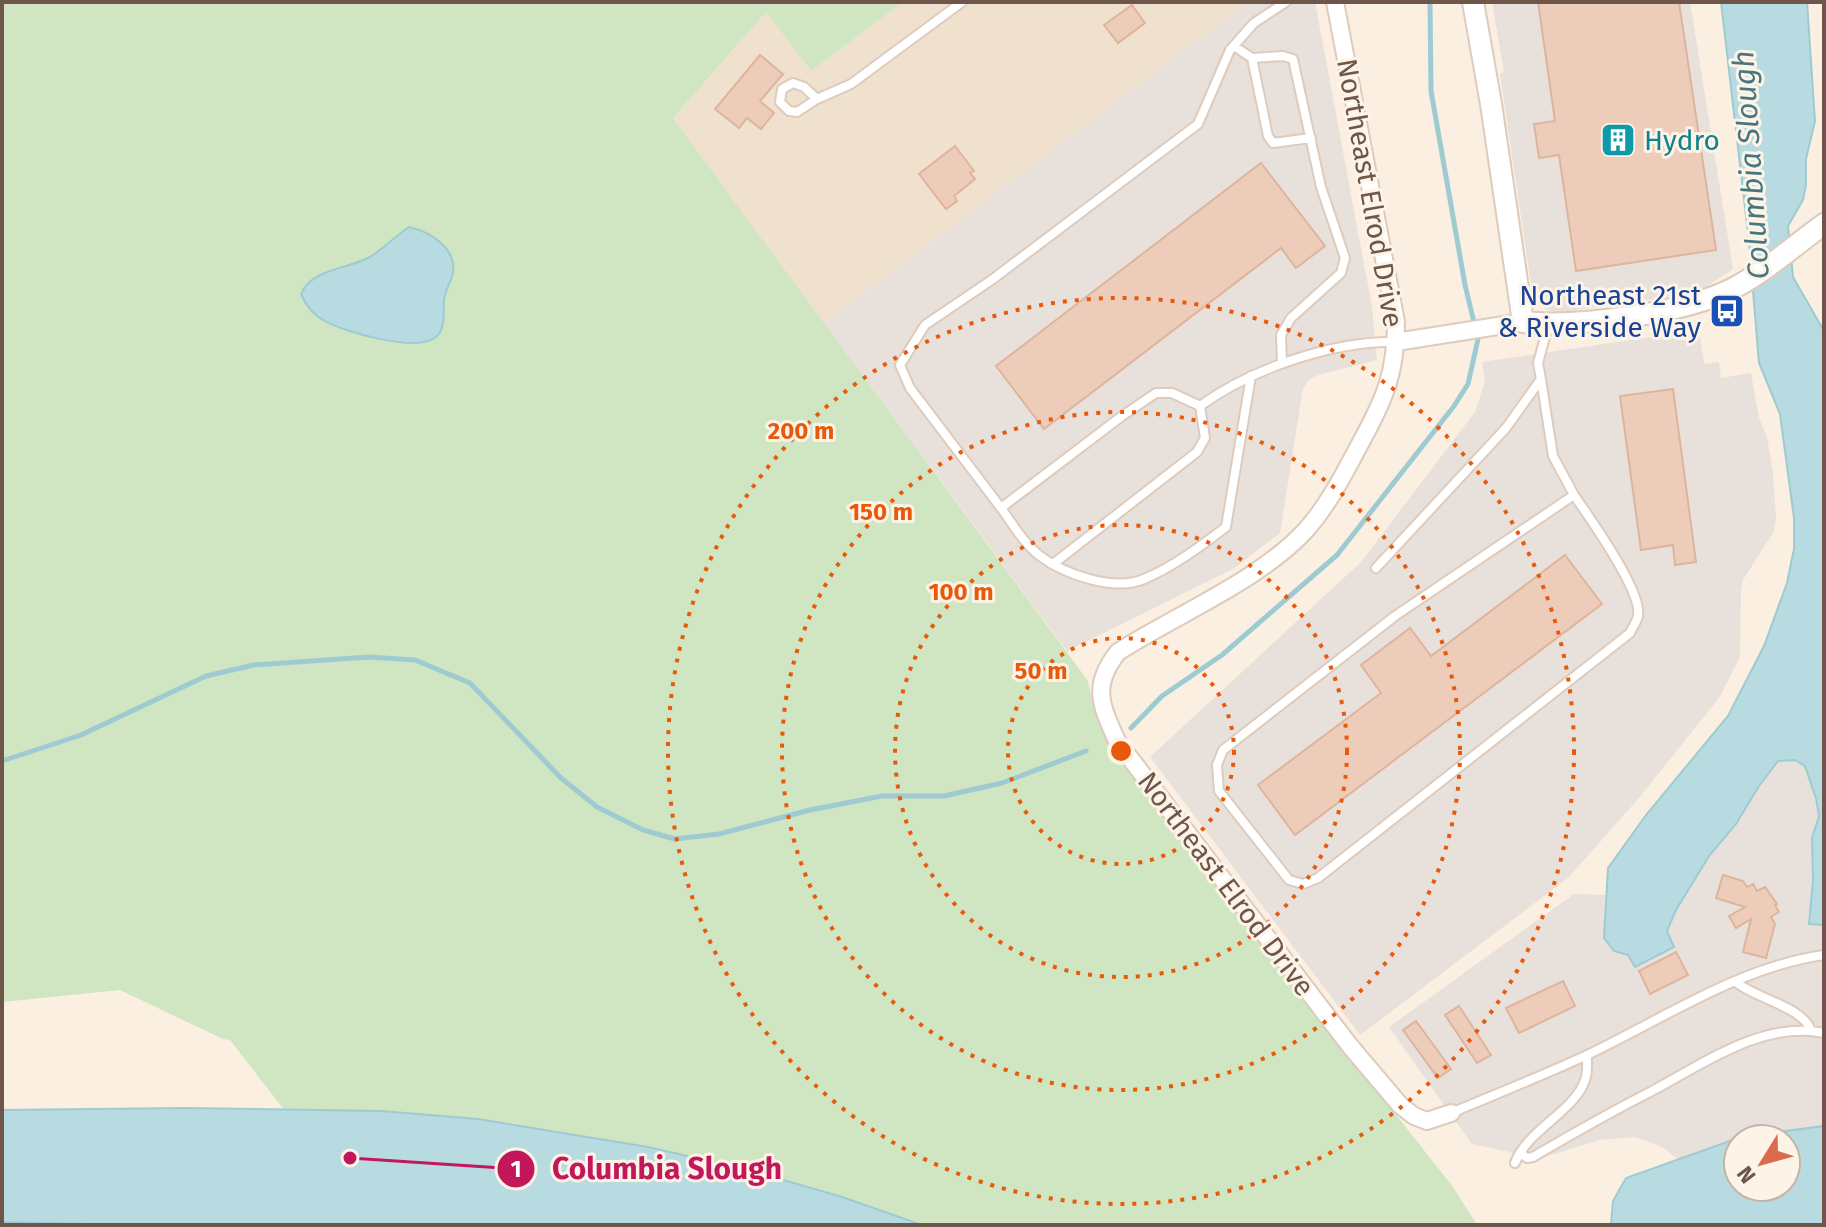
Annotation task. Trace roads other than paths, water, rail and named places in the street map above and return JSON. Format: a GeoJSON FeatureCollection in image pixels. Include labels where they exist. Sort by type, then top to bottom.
{"type":"FeatureCollection","features":[{"type":"Feature","properties":{"kind":"street","name":"Northeast Elrod Drive"},"geometry":{"type":"LineString","coordinates":[[1335,2],[1396,322],[1394,365],[1380,406],[1331,494],[1304,531],[1260,569],[1118,652],[1103,673],[1100,697],[1117,741],[1350,1046],[1400,1105],[1414,1116],[1427,1121],[1451,1113]]}},
{"type":"Feature","properties":{"kind":"street"},"geometry":{"type":"LineString","coordinates":[[1473,2],[1491,104],[1513,323]]}},
{"type":"Feature","properties":{"kind":"street"},"geometry":{"type":"LineString","coordinates":[[1396,342],[1513,323],[1548,325],[1672,309],[1711,298],[1747,280],[1824,224]]}},
{"type":"Feature","properties":{"kind":"lane"},"geometry":{"type":"LineString","coordinates":[[817,99],[851,84],[962,2]]}},
{"type":"Feature","properties":{"kind":"lane"},"geometry":{"type":"LineString","coordinates":[[1251,376],[1226,527],[1196,550],[1142,580],[1121,584],[1065,571],[1037,554],[910,388],[900,365],[925,325],[993,279],[1198,124],[1234,46],[1254,23],[1286,2]]}},
{"type":"Feature","properties":{"kind":"lane"},"geometry":{"type":"LineString","coordinates":[[1234,46],[1252,58],[1283,56],[1293,59],[1321,187],[1345,258],[1341,273],[1291,318],[1281,335],[1282,363]]}},
{"type":"Feature","properties":{"kind":"lane"},"geometry":{"type":"LineString","coordinates":[[1252,58],[1268,136],[1273,143],[1311,138]]}},
{"type":"Feature","properties":{"kind":"lane"},"geometry":{"type":"LineString","coordinates":[[1548,325],[1538,363],[1553,456],[1634,593],[1639,614],[1630,633],[1318,878],[1303,884],[1289,880],[1219,791],[1217,765],[1223,750],[1395,616],[1574,495]]}},
{"type":"Feature","properties":{"kind":"lane"},"geometry":{"type":"LineString","coordinates":[[1200,406],[1227,386],[1282,363],[1369,342],[1396,342]]}},
{"type":"Feature","properties":{"kind":"lane"},"geometry":{"type":"LineString","coordinates":[[1376,568],[1506,428],[1541,379]]}},
{"type":"Feature","properties":{"kind":"lane"},"geometry":{"type":"LineString","coordinates":[[1001,508],[1156,393],[1172,393],[1200,406]]}},
{"type":"Feature","properties":{"kind":"lane"},"geometry":{"type":"LineString","coordinates":[[1053,564],[1197,452],[1205,438],[1200,406]]}},
{"type":"Feature","properties":{"kind":"lane"},"geometry":{"type":"LineString","coordinates":[[1451,1113],[1587,1055],[1736,982],[1824,955]]}},
{"type":"Feature","properties":{"kind":"lane"},"geometry":{"type":"LineString","coordinates":[[1736,982],[1794,1013],[1807,1022],[1811,1031]]}},
{"type":"Feature","properties":{"kind":"lane"},"geometry":{"type":"LineString","coordinates":[[1520,1153],[1527,1158],[1533,1157],[1603,1115],[1732,1048],[1766,1037],[1811,1031],[1824,1033]]}},
{"type":"Feature","properties":{"kind":"lane"},"geometry":{"type":"LineString","coordinates":[[1515,1163],[1520,1153],[1576,1095],[1586,1080],[1587,1055]]}},
{"type":"Feature","properties":{"kind":"water"},"geometry":{"type":"Polygon","coordinates":[[[1721,2],[1807,2],[1815,121],[1806,159],[1803,200],[1788,226],[1793,277],[1824,331],[1824,925],[1809,924],[1813,881],[1812,838],[1819,816],[1816,799],[1805,766],[1795,760],[1778,761],[1736,824],[1709,856],[1676,910],[1667,931],[1674,947],[1635,967],[1628,955],[1614,951],[1604,938],[1608,868],[1646,815],[1728,716],[1764,646],[1787,583],[1794,549],[1794,518],[1780,414],[1759,363],[1749,242],[1721,2]]]}},
{"type":"Feature","properties":{"kind":"water"},"geometry":{"type":"Polygon","coordinates":[[[409,227],[434,238],[452,258],[452,277],[445,297],[444,319],[437,336],[415,343],[382,339],[335,326],[310,310],[301,294],[313,279],[368,258],[409,227]]]}},
{"type":"Feature","properties":{"kind":"water"},"geometry":{"type":"Polygon","coordinates":[[[186,1108],[381,1111],[478,1119],[648,1147],[749,1170],[842,1197],[922,1225],[140,1225],[2,1222],[2,1110],[186,1108]]]}},
{"type":"Feature","properties":{"kind":"water"},"geometry":{"type":"Polygon","coordinates":[[[1824,1126],[1824,1225],[1611,1225],[1613,1201],[1626,1178],[1722,1144],[1722,1203],[1802,1203],[1802,1129],[1824,1126]]]}},
{"type":"Feature","properties":{"kind":"waterway"},"geometry":{"type":"LineString","coordinates":[[1131,728],[1162,696],[1222,655],[1337,555],[1468,384],[1478,339],[1465,285],[1431,91],[1430,2]]}},
{"type":"Feature","properties":{"kind":"waterway"},"geometry":{"type":"LineString","coordinates":[[2,761],[81,735],[206,676],[254,665],[369,657],[415,660],[470,683],[561,778],[597,807],[643,830],[675,839],[719,834],[810,810],[882,796],[944,796],[1002,783],[1086,751]]}},
{"type":"Feature","properties":{"kind":"place","name":"Hydro"},"geometry":{"type":"Point","coordinates":[1618,140]}},
{"type":"Feature","properties":{"kind":"place","name":"Northeast 21st & Riverside Way"},"geometry":{"type":"Point","coordinates":[1727,311]}},
{"type":"Feature","properties":{"kind":"place","name":"Columbia Slough"},"geometry":{"type":"Point","coordinates":[350,1158]}}]}
